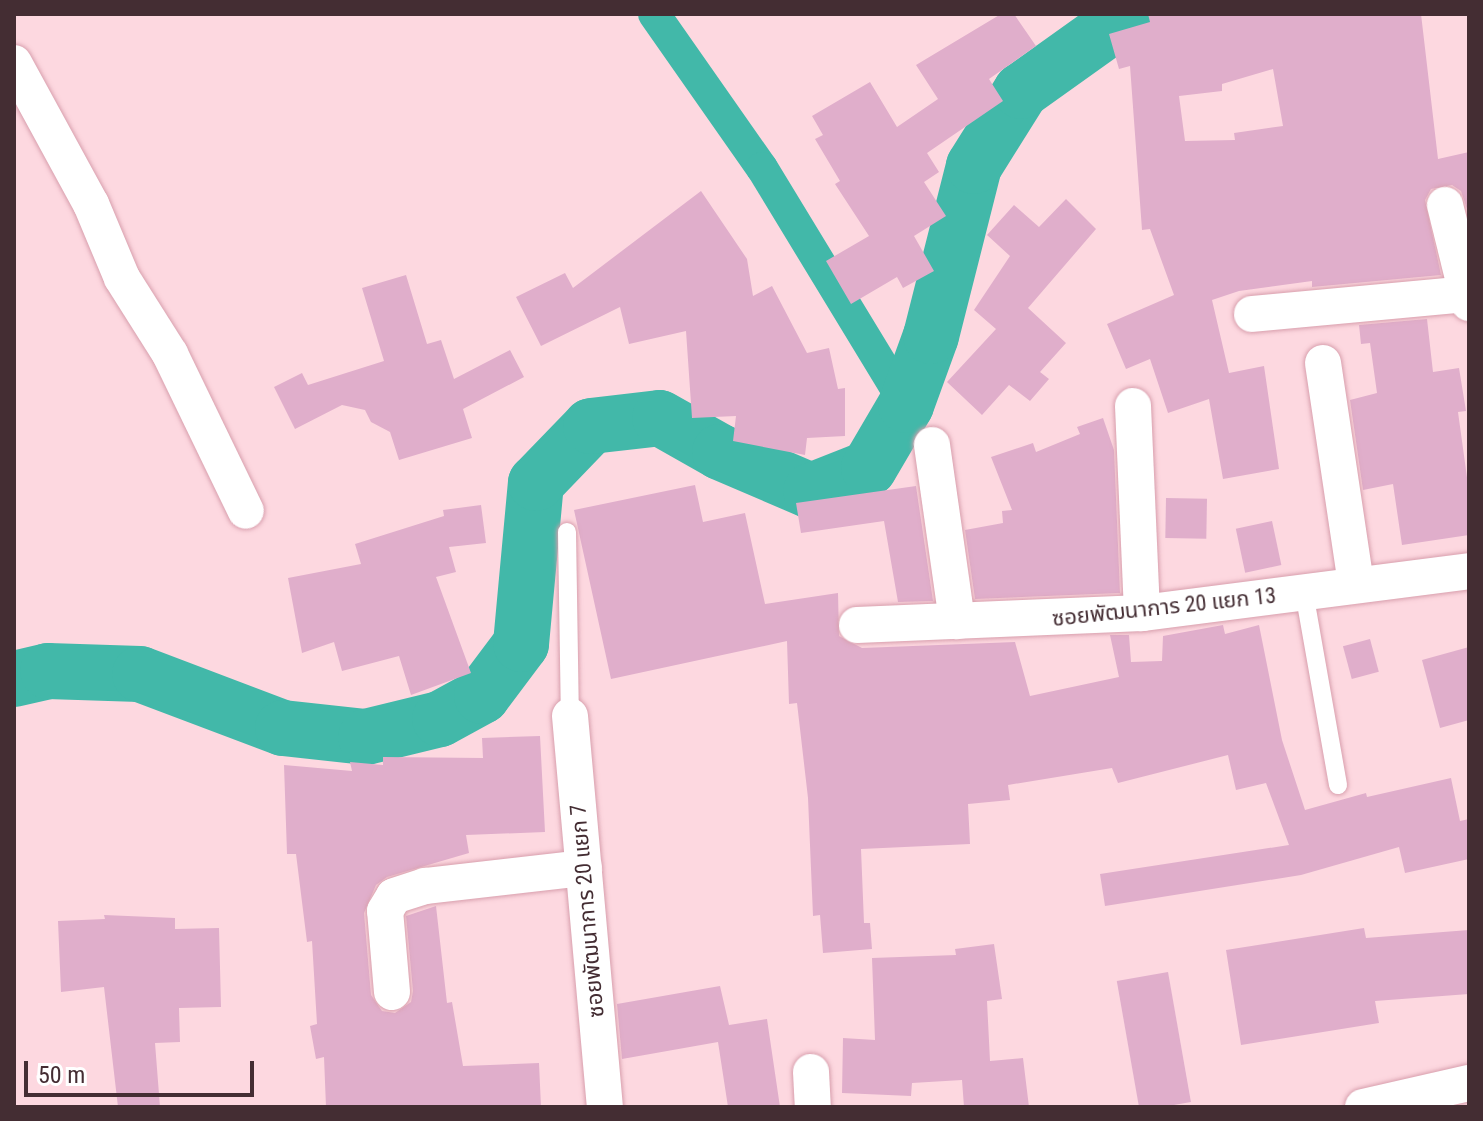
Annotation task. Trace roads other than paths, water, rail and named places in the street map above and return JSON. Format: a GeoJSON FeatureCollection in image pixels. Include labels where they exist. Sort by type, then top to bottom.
{"type":"FeatureCollection","features":[{"type":"Feature","properties":{"kind":"street"},"geometry":{"type":"LineString","coordinates":[[14,63],[91,204],[122,278],[170,354],[246,511]]}},
{"type":"Feature","properties":{"kind":"street"},"geometry":{"type":"LineString","coordinates":[[1252,314],[1468,298],[1445,205]]}},
{"type":"Feature","properties":{"kind":"street"},"geometry":{"type":"LineString","coordinates":[[1323,363],[1356,585]]}},
{"type":"Feature","properties":{"kind":"street"},"geometry":{"type":"LineString","coordinates":[[1133,406],[1142,613]]}},
{"type":"Feature","properties":{"kind":"street"},"geometry":{"type":"LineString","coordinates":[[932,445],[957,621]]}},
{"type":"Feature","properties":{"kind":"street","name":"ซอยพัฒนาการ 20 แยก 13"},"geometry":{"type":"LineString","coordinates":[[857,625],[1142,613],[1469,571]]}},
{"type":"Feature","properties":{"kind":"street","name":"ซอยพัฒนาการ 20 แยก 7"},"geometry":{"type":"LineString","coordinates":[[570,716],[605,1107]]}},
{"type":"Feature","properties":{"kind":"street"},"geometry":{"type":"LineString","coordinates":[[392,992],[385,911],[394,896],[425,886],[584,868]]}},
{"type":"Feature","properties":{"kind":"street"},"geometry":{"type":"LineString","coordinates":[[1363,1107],[1469,1083]]}},
{"type":"Feature","properties":{"kind":"lane"},"geometry":{"type":"LineString","coordinates":[[567,532],[570,716]]}},
{"type":"Feature","properties":{"kind":"lane"},"geometry":{"type":"LineString","coordinates":[[1304,592],[1338,785]]}},
{"type":"Feature","properties":{"kind":"waterway"},"geometry":{"type":"LineString","coordinates":[[654,14],[762,168],[906,405]]}},
{"type":"Feature","properties":{"kind":"waterway"},"geometry":{"type":"LineString","coordinates":[[14,679],[48,671],[140,674],[283,728],[366,737],[440,719],[482,696],[521,644],[536,483],[591,426],[660,418],[720,452],[811,491],[869,468],[906,405],[931,336],[974,166],[1021,91],[1129,14]]}}]}
